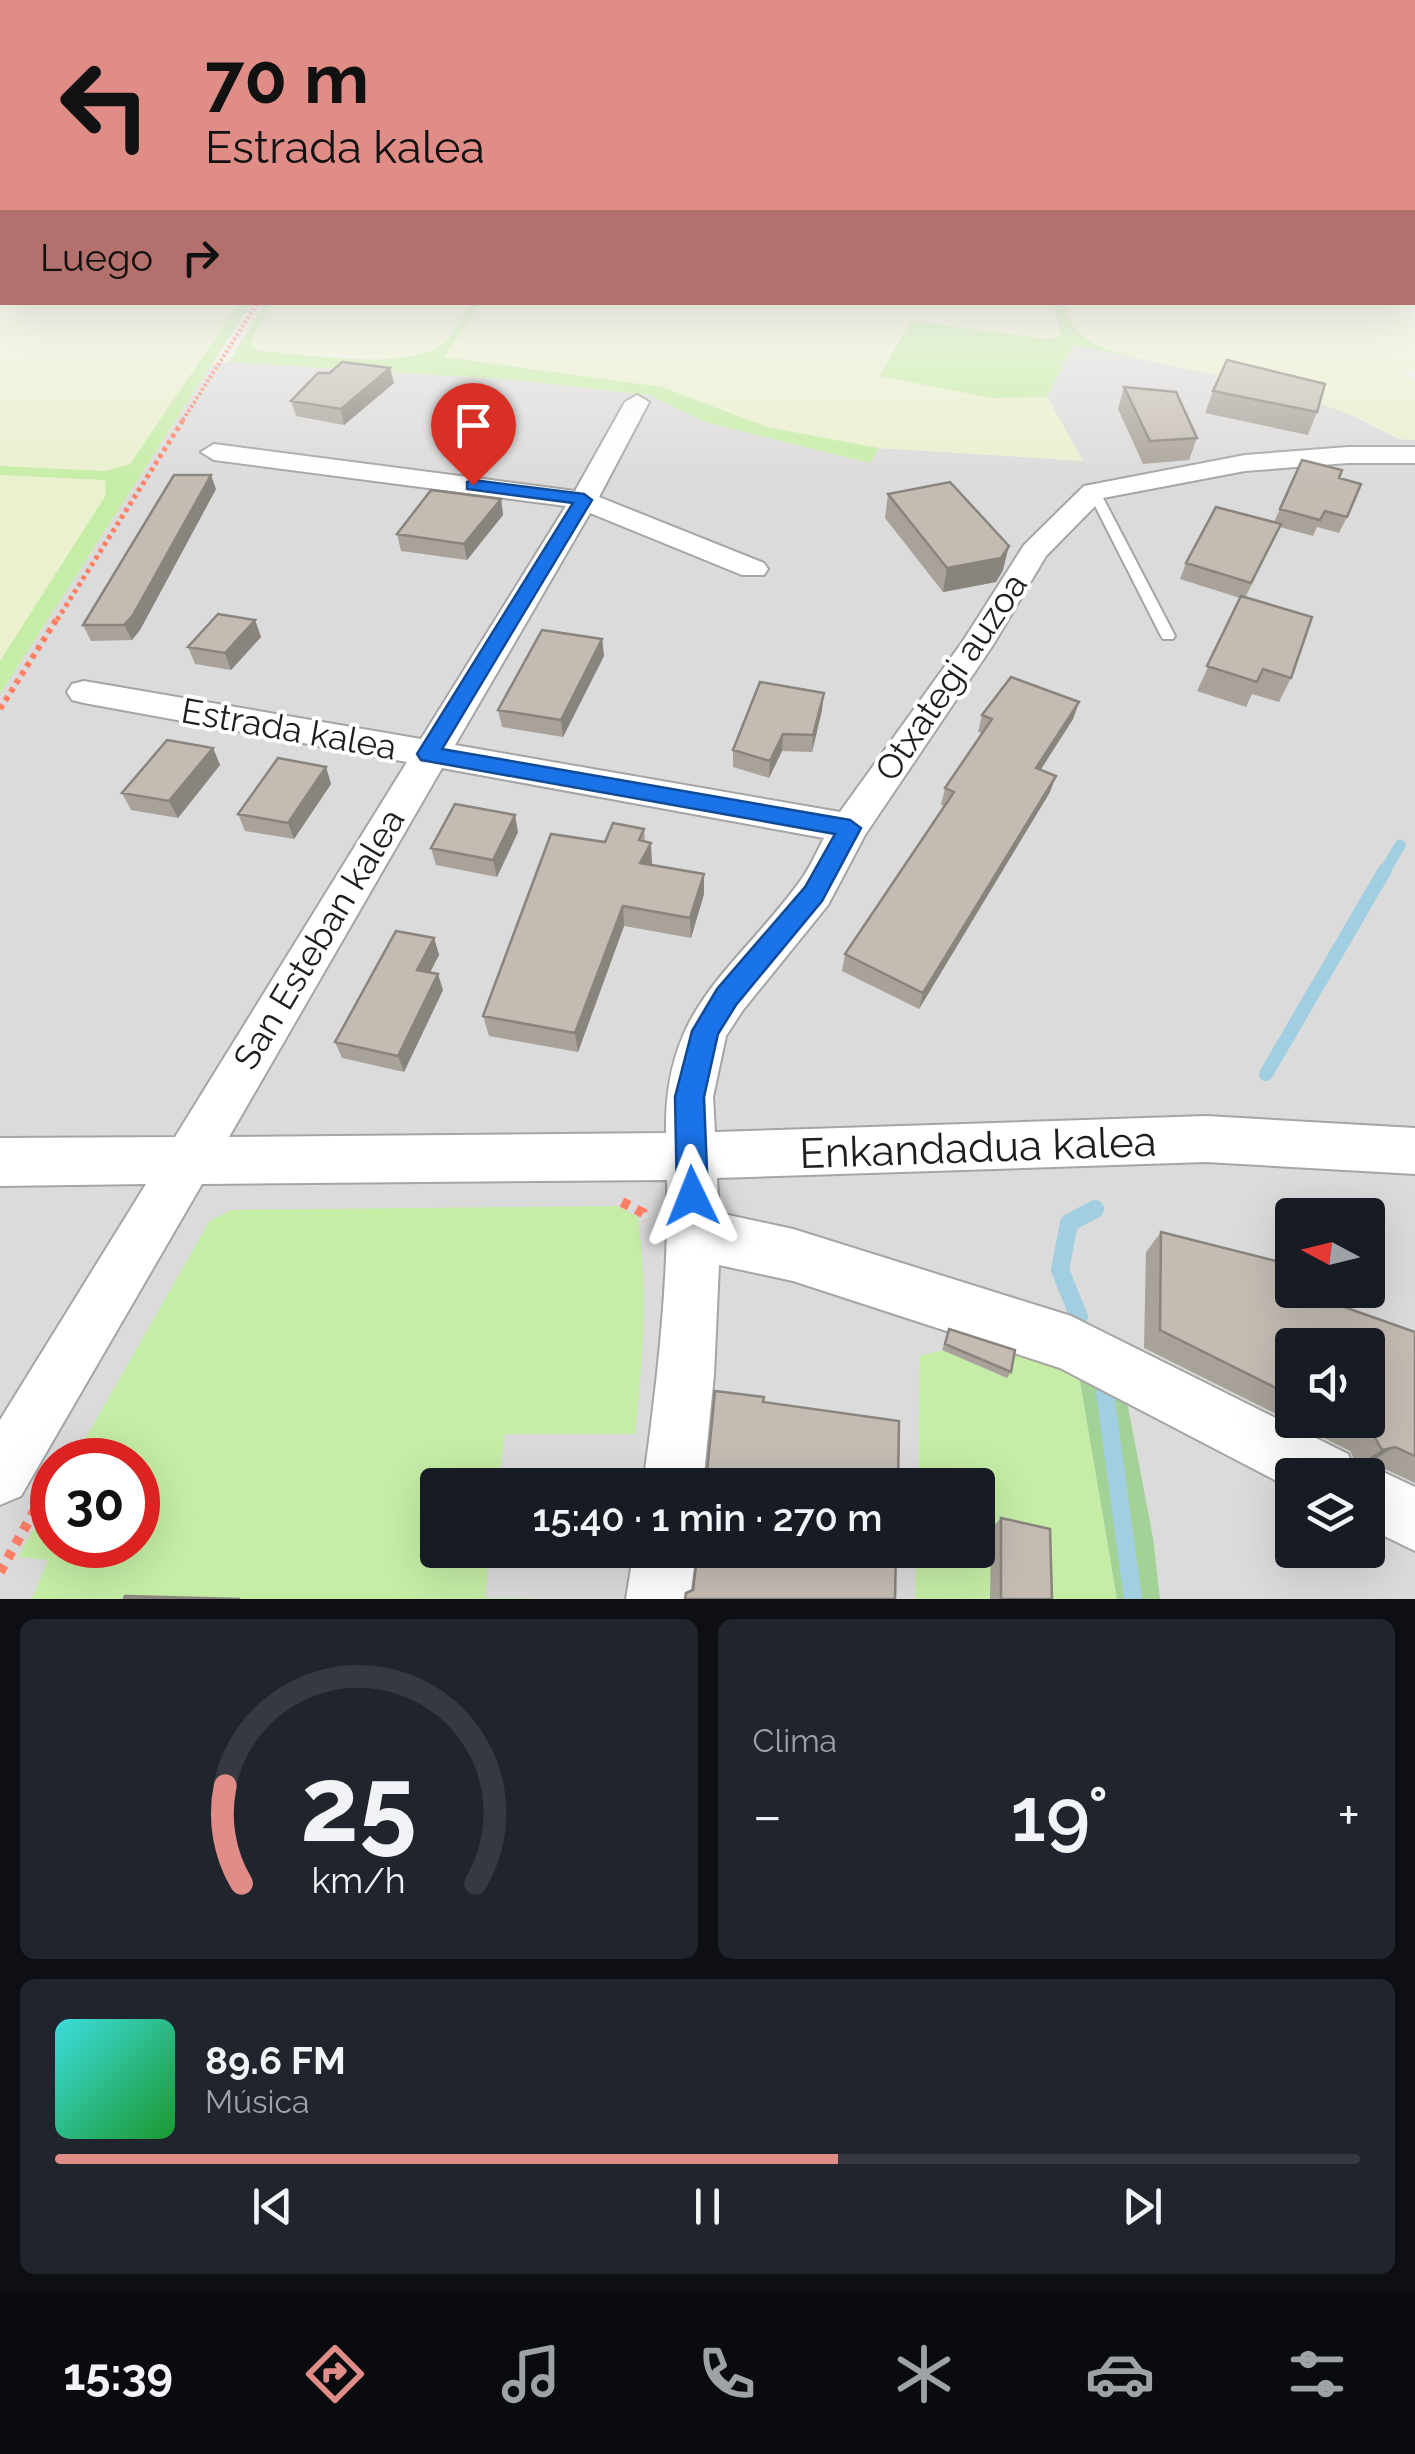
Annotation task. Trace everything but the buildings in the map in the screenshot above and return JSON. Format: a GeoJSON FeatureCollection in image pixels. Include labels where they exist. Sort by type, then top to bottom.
{"type":"FeatureCollection","features":[{"type":"Feature","properties":{"kind":"street","name":"San Esteban kalea"},"geometry":{"type":"LineString","coordinates":[[0,1474],[428,754],[584,500],[637,402]]}},
{"type":"Feature","properties":{"kind":"street"},"geometry":{"type":"LineString","coordinates":[[214,452],[584,500],[753,569]]}},
{"type":"Feature","properties":{"kind":"street"},"geometry":{"type":"LineString","coordinates":[[1094,492],[1245,463],[1348,455],[1415,455]]}},
{"type":"Feature","properties":{"kind":"street","name":"Otxategi auzoa"},"geometry":{"type":"LineString","coordinates":[[676,1468],[686,1375],[672,1237],[691,1156],[689,1097],[705,1031],[727,997],[814,894],[850,828],[977,646],[1034,551],[1094,492]]}},
{"type":"Feature","properties":{"kind":"street","name":"Estrada kalea"},"geometry":{"type":"LineString","coordinates":[[84,692],[850,828]]}},
{"type":"Feature","properties":{"kind":"street","name":"Enkandadua kalea"},"geometry":{"type":"LineString","coordinates":[[0,1162],[691,1156],[1206,1139],[1415,1150]]}},
{"type":"Feature","properties":{"kind":"street"},"geometry":{"type":"LineString","coordinates":[[672,1237],[794,1255],[1071,1344],[1294,1458]]}},
{"type":"Feature","properties":{"kind":"street"},"geometry":{"type":"LineString","coordinates":[[1385,1505],[1415,1520]]}},
{"type":"Feature","properties":{"kind":"street"},"geometry":{"type":"LineString","coordinates":[[658,1599],[662,1568]]}},
{"type":"Feature","properties":{"kind":"lane"},"geometry":{"type":"LineString","coordinates":[[1094,492],[1168,636]]}},
{"type":"Feature","properties":{"kind":"path"},"geometry":{"type":"LineString","coordinates":[[0,708],[237,336]]}},
{"type":"Feature","properties":{"kind":"path"},"geometry":{"type":"LineString","coordinates":[[601,1200],[630,1204],[672,1237]]}},
{"type":"Feature","properties":{"kind":"path"},"geometry":{"type":"LineString","coordinates":[[0,1572],[30,1520]]}},
{"type":"Feature","properties":{"kind":"shaded area"},"geometry":{"type":"Polygon","coordinates":[[[1073,345],[1284,389],[1356,417],[1399,439],[1415,440],[1415,1599],[0,1599],[0,694],[212,364],[517,380],[649,395],[705,422],[869,463],[879,448],[1082,460],[1047,397],[1073,345]]]}},
{"type":"Feature","properties":{"kind":"green space"},"geometry":{"type":"Polygon","coordinates":[[[0,336],[217,336],[130,464],[106,471],[0,466],[0,336]]]}},
{"type":"Feature","properties":{"kind":"green space"},"geometry":{"type":"Polygon","coordinates":[[[217,336],[230,336],[0,694],[0,661],[106,495],[105,480],[0,475],[0,466],[106,471],[130,464],[217,336]]]}},
{"type":"Feature","properties":{"kind":"green space"},"geometry":{"type":"Polygon","coordinates":[[[245,336],[254,336],[250,342],[258,351],[383,359],[429,351],[450,336],[459,336],[444,357],[662,387],[767,427],[879,448],[870,463],[705,422],[649,395],[517,380],[229,362],[245,336]]]}},
{"type":"Feature","properties":{"kind":"green space"},"geometry":{"type":"Polygon","coordinates":[[[253,336],[449,336],[425,354],[386,358],[258,351],[249,342],[253,336]]]}},
{"type":"Feature","properties":{"kind":"green space"},"geometry":{"type":"Polygon","coordinates":[[[458,336],[1061,336],[1046,339],[992,398],[1047,397],[1083,461],[879,448],[767,427],[661,387],[443,357],[458,336]]]}},
{"type":"Feature","properties":{"kind":"green space"},"geometry":{"type":"Polygon","coordinates":[[[902,336],[1082,336],[1136,358],[1073,345],[1047,397],[992,398],[879,376],[902,336]]]}},
{"type":"Feature","properties":{"kind":"green space"},"geometry":{"type":"Polygon","coordinates":[[[1081,336],[1414,336],[1415,371],[1402,372],[1415,382],[1415,440],[1399,439],[1356,417],[1284,389],[1136,358],[1081,336]]]}},
{"type":"Feature","properties":{"kind":"green space"},"geometry":{"type":"Polygon","coordinates":[[[0,475],[105,480],[106,496],[0,661],[0,475]]]}},
{"type":"Feature","properties":{"kind":"green space"},"geometry":{"type":"Polygon","coordinates":[[[618,1206],[638,1217],[643,1326],[635,1434],[505,1434],[500,1468],[420,1468],[420,1568],[488,1568],[485,1598],[566,1599],[32,1599],[45,1568],[160,1568],[160,1438],[86,1438],[209,1222],[230,1210],[618,1206]]]}},
{"type":"Feature","properties":{"kind":"green space"},"geometry":{"type":"Polygon","coordinates":[[[1014,1341],[1078,1369],[1117,1599],[915,1599],[916,1568],[995,1568],[995,1468],[918,1468],[920,1356],[942,1350],[1006,1378],[1014,1341]]]}},
{"type":"Feature","properties":{"kind":"green space"},"geometry":{"type":"Polygon","coordinates":[[[1078,1369],[1125,1391],[1153,1538],[1160,1599],[1117,1599],[1078,1369]]]}},
{"type":"Feature","properties":{"kind":"green space"},"geometry":{"type":"Polygon","coordinates":[[[30,1535],[30,1558],[18,1557],[30,1535]]]}},
{"type":"Feature","properties":{"kind":"waterway"},"geometry":{"type":"LineString","coordinates":[[1384,873],[1400,845]]}},
{"type":"Feature","properties":{"kind":"waterway"},"geometry":{"type":"LineString","coordinates":[[1266,1074],[1385,870]]}},
{"type":"Feature","properties":{"kind":"waterway"},"geometry":{"type":"LineString","coordinates":[[1079,1317],[1060,1270],[1069,1223],[1095,1209]]}},
{"type":"Feature","properties":{"kind":"waterway"},"geometry":{"type":"LineString","coordinates":[[1105,1393],[1133,1599]]}},
{"type":"Feature","properties":{"kind":"route"},"geometry":{"type":"LineString","coordinates":[[473,485],[584,500],[428,754],[850,828],[814,894],[727,997],[705,1031],[689,1097],[692,1196]]}}]}
